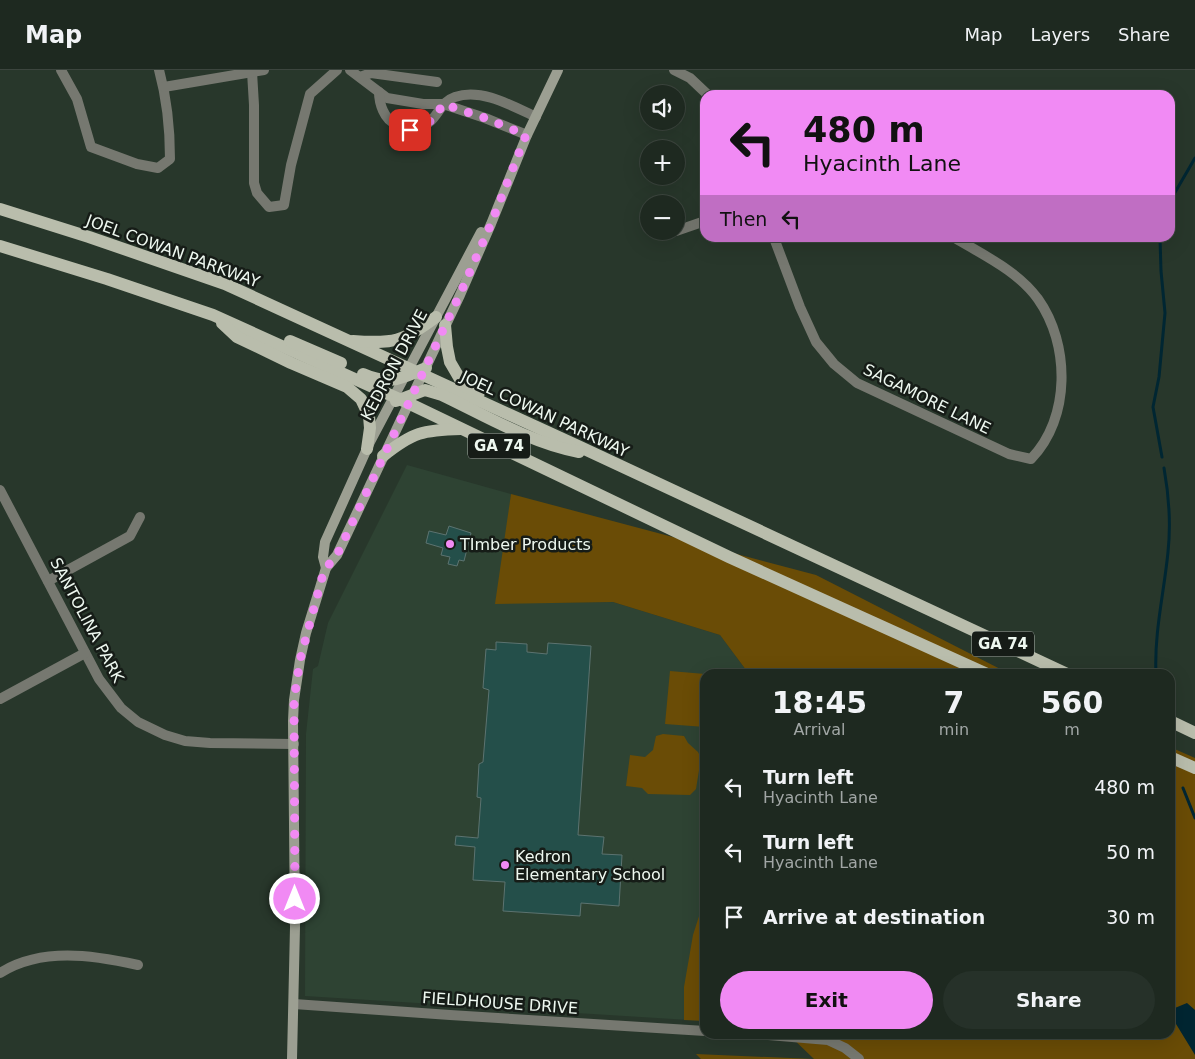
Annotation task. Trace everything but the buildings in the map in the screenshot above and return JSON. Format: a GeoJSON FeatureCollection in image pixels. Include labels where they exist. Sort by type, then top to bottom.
{"type":"FeatureCollection","features":[{"type":"Feature","properties":{"kind":"main road","name":"JOEL COWAN PARKWAY"},"geometry":{"type":"LineString","coordinates":[[0,209],[89,237],[224,284],[578,446],[1056,669]]}},
{"type":"Feature","properties":{"kind":"main road","name":"GA 74"},"geometry":{"type":"LineString","coordinates":[[0,246],[107,279],[213,315],[400,399],[729,557],[976,669]]}},
{"type":"Feature","properties":{"kind":"main road"},"geometry":{"type":"LineString","coordinates":[[213,315],[239,320],[309,349],[376,380],[394,381],[415,372]]}},
{"type":"Feature","properties":{"kind":"main road"},"geometry":{"type":"LineString","coordinates":[[213,315],[237,337],[348,387],[361,399],[369,416],[370,428],[367,449]]}},
{"type":"Feature","properties":{"kind":"main road"},"geometry":{"type":"LineString","coordinates":[[346,341],[382,343],[401,339],[440,321],[450,362],[464,386],[552,426],[578,446]]}},
{"type":"Feature","properties":{"kind":"main road"},"geometry":{"type":"LineString","coordinates":[[400,399],[425,390],[442,395],[538,440],[565,450],[598,456]]}},
{"type":"Feature","properties":{"kind":"main road"},"geometry":{"type":"LineString","coordinates":[[384,456],[402,441],[420,433],[463,429]]}},
{"type":"Feature","properties":{"kind":"main road"},"geometry":{"type":"LineString","coordinates":[[1175,723],[1195,733]]}},
{"type":"Feature","properties":{"kind":"main road"},"geometry":{"type":"LineString","coordinates":[[1175,758],[1195,768]]}},
{"type":"Feature","properties":{"kind":"street"},"geometry":{"type":"LineString","coordinates":[[61,70],[77,99],[91,147],[137,164],[158,168],[170,159],[170,136],[164,87],[159,70]]}},
{"type":"Feature","properties":{"kind":"street"},"geometry":{"type":"LineString","coordinates":[[164,87],[264,70]]}},
{"type":"Feature","properties":{"kind":"street"},"geometry":{"type":"LineString","coordinates":[[252,72],[254,183],[257,193],[269,207],[284,205],[291,165],[310,94],[337,70]]}},
{"type":"Feature","properties":{"kind":"street"},"geometry":{"type":"LineString","coordinates":[[350,70],[387,98],[423,104],[443,104],[485,118],[526,135]]}},
{"type":"Feature","properties":{"kind":"street","name":"KEDRON DRIVE"},"geometry":{"type":"LineString","coordinates":[[326,568],[323,557],[325,542],[367,449],[400,399],[415,372],[507,182],[526,135],[558,70]]}},
{"type":"Feature","properties":{"kind":"street"},"geometry":{"type":"LineString","coordinates":[[674,70],[690,78],[703,90]]}},
{"type":"Feature","properties":{"kind":"street"},"geometry":{"type":"LineString","coordinates":[[360,77],[371,73],[437,82]]}},
{"type":"Feature","properties":{"kind":"street"},"geometry":{"type":"LineString","coordinates":[[379,92],[382,109],[391,123],[410,130],[426,126],[436,117],[443,104],[455,97],[471,95],[484,96],[502,102],[536,117]]}},
{"type":"Feature","properties":{"kind":"street"},"geometry":{"type":"LineString","coordinates":[[685,228],[700,222]]}},
{"type":"Feature","properties":{"kind":"street","name":"SAGAMORE LANE"},"geometry":{"type":"LineString","coordinates":[[776,242],[800,307],[816,342],[834,364],[857,383],[1009,454],[1031,460],[1041,449],[1056,416],[1062,385],[1060,356],[1051,322],[1037,298],[1014,274],[962,242]]}},
{"type":"Feature","properties":{"kind":"street","name":"KEDRON DRIVE"},"geometry":{"type":"LineString","coordinates":[[292,1059],[294,1004],[294,700],[300,660],[307,629],[326,568],[337,555],[384,456],[400,399],[440,321]]}},
{"type":"Feature","properties":{"kind":"street","name":"SANTOLINA PARK"},"geometry":{"type":"LineString","coordinates":[[0,490],[84,653],[99,679],[121,708],[138,722],[165,735],[184,741],[198,743],[294,744]]}},
{"type":"Feature","properties":{"kind":"street"},"geometry":{"type":"LineString","coordinates":[[48,581],[130,536],[140,517]]}},
{"type":"Feature","properties":{"kind":"street"},"geometry":{"type":"LineString","coordinates":[[0,699],[84,653]]}},
{"type":"Feature","properties":{"kind":"street"},"geometry":{"type":"LineString","coordinates":[[0,973],[9,967],[30,961],[70,955],[138,965]]}},
{"type":"Feature","properties":{"kind":"street","name":"FIELDHOUSE DRIVE"},"geometry":{"type":"LineString","coordinates":[[294,1004],[700,1031]]}},
{"type":"Feature","properties":{"kind":"street"},"geometry":{"type":"LineString","coordinates":[[816,1039],[828,1040],[845,1048],[859,1059]]}},
{"type":"Feature","properties":{"kind":"shaded area","name":"Kedron Elementary School"},"geometry":{"type":"Polygon","coordinates":[[[407,465],[511,494],[500,588],[496,603],[613,602],[720,635],[745,669],[700,669],[700,1021],[305,996],[306,734],[313,669],[318,666],[328,623],[407,465]]]}},
{"type":"Feature","properties":{"kind":"shaded area"},"geometry":{"type":"Polygon","coordinates":[[[511,494],[816,575],[1000,669],[745,669],[720,635],[613,602],[495,604],[511,494]]]}},
{"type":"Feature","properties":{"kind":"shaded area"},"geometry":{"type":"Polygon","coordinates":[[[670,671],[700,674],[700,727],[665,724],[670,671]]]}},
{"type":"Feature","properties":{"kind":"shaded area"},"geometry":{"type":"Polygon","coordinates":[[[663,734],[684,736],[688,743],[698,752],[700,764],[696,789],[690,795],[648,794],[642,788],[626,786],[630,755],[645,757],[653,750],[656,736],[663,734]]]}},
{"type":"Feature","properties":{"kind":"shaded area"},"geometry":{"type":"Polygon","coordinates":[[[1175,749],[1195,758],[1195,1059],[814,1059],[793,1039],[1175,1039],[1175,749]]]}},
{"type":"Feature","properties":{"kind":"shaded area"},"geometry":{"type":"Polygon","coordinates":[[[700,913],[700,1021],[684,1020],[684,987],[693,935],[700,913]]]}},
{"type":"Feature","properties":{"kind":"shaded area"},"geometry":{"type":"Polygon","coordinates":[[[696,1054],[814,1059],[701,1059],[696,1054]]]}},
{"type":"Feature","properties":{"kind":"water"},"geometry":{"type":"Polygon","coordinates":[[[1187,1003],[1195,1010],[1195,1055],[1175,1024],[1175,1008],[1187,1003]]]}},
{"type":"Feature","properties":{"kind":"waterway"},"geometry":{"type":"LineString","coordinates":[[1175,192],[1195,158]]}},
{"type":"Feature","properties":{"kind":"waterway"},"geometry":{"type":"LineString","coordinates":[[1160,242],[1165,313],[1159,377],[1153,407],[1162,457]]}},
{"type":"Feature","properties":{"kind":"waterway"},"geometry":{"type":"LineString","coordinates":[[1156,669],[1158,628],[1169,542],[1168,500],[1164,468]]}},
{"type":"Feature","properties":{"kind":"waterway"},"geometry":{"type":"LineString","coordinates":[[1183,788],[1195,818]]}},
{"type":"Feature","properties":{"kind":"place","name":"TImber Products"},"geometry":{"type":"Point","coordinates":[450,544]}},
{"type":"Feature","properties":{"kind":"place","name":"Kedron Elementary School"},"geometry":{"type":"Point","coordinates":[505,865]}},
{"type":"Feature","properties":{"kind":"route"},"geometry":{"type":"LineString","coordinates":[[295,899],[294,700],[307,629],[322,578],[326,568],[337,555],[421,375],[426,368],[491,224],[526,135],[485,118],[443,104],[436,117],[426,126],[410,130]]}}]}
